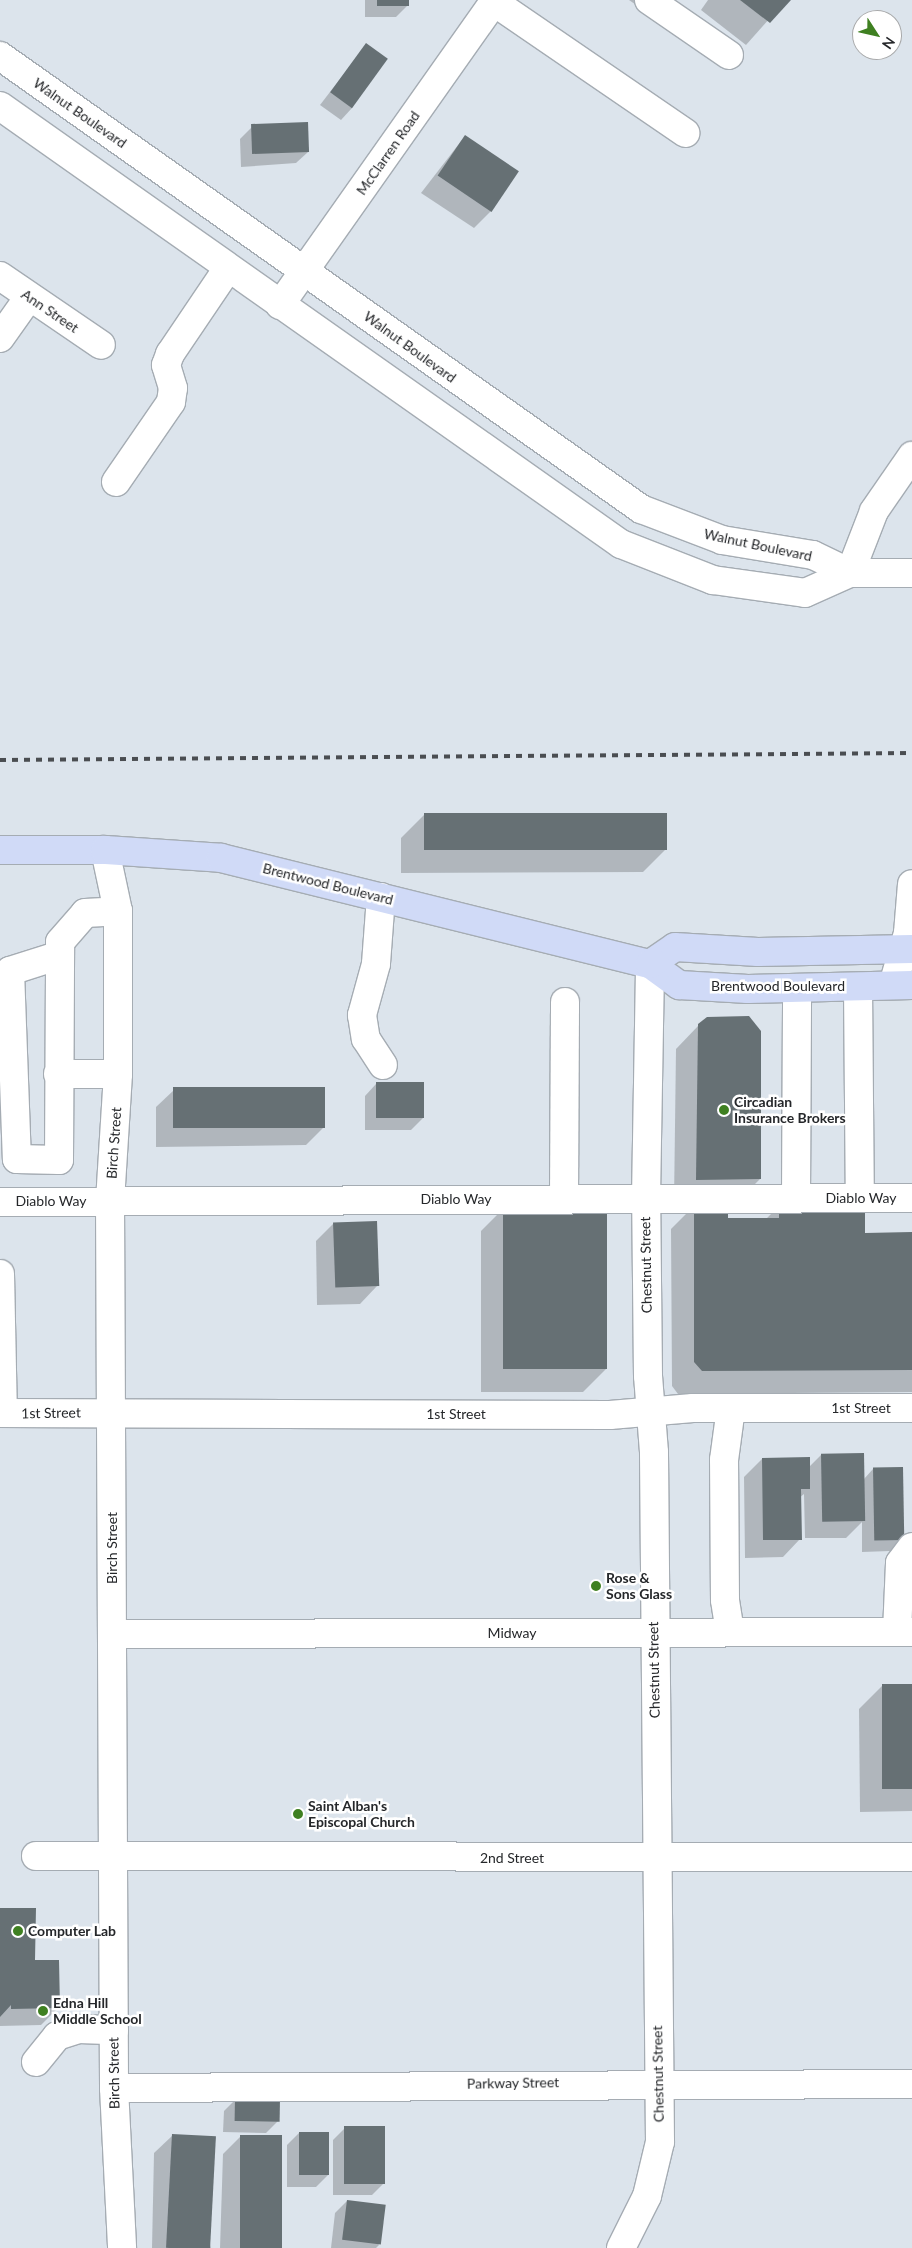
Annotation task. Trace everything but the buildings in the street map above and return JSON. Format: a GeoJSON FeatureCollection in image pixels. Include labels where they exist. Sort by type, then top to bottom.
{"type":"FeatureCollection","features":[{"type":"Feature","properties":{"kind":"main road","name":"Brentwood Boulevard"},"geometry":{"type":"LineString","coordinates":[[0,850],[106,850],[221,858],[650,964],[679,984],[797,988],[902,985]]}},
{"type":"Feature","properties":{"kind":"main road"},"geometry":{"type":"LineString","coordinates":[[650,964],[675,948],[758,952],[908,949]]}},
{"type":"Feature","properties":{"kind":"street"},"geometry":{"type":"LineString","coordinates":[[649,0],[729,55]]}},
{"type":"Feature","properties":{"kind":"street"},"geometry":{"type":"LineString","coordinates":[[495,1],[685,133]]}},
{"type":"Feature","properties":{"kind":"street","name":"McClarren Road"},"geometry":{"type":"LineString","coordinates":[[280,305],[495,1]]}},
{"type":"Feature","properties":{"kind":"street","name":"Walnut Boulevard"},"geometry":{"type":"LineString","coordinates":[[0,56],[642,508],[722,540],[813,555],[850,573]]}},
{"type":"Feature","properties":{"kind":"street","name":"Walnut Boulevard"},"geometry":{"type":"LineString","coordinates":[[0,106],[621,544],[713,580],[805,593],[850,573],[912,573]]}},
{"type":"Feature","properties":{"kind":"street"},"geometry":{"type":"LineString","coordinates":[[116,482],[171,402],[173,388],[166,365],[170,354],[228,268]]}},
{"type":"Feature","properties":{"kind":"street","name":"Ann Street"},"geometry":{"type":"LineString","coordinates":[[0,276],[101,345]]}},
{"type":"Feature","properties":{"kind":"street"},"geometry":{"type":"LineString","coordinates":[[0,338],[29,297]]}},
{"type":"Feature","properties":{"kind":"street"},"geometry":{"type":"LineString","coordinates":[[850,573],[874,511],[912,456]]}},
{"type":"Feature","properties":{"kind":"street","name":"Birch Street"},"geometry":{"type":"LineString","coordinates":[[106,850],[118,911],[118,1074],[110,1201],[114,2088],[122,2248]]}},
{"type":"Feature","properties":{"kind":"street"},"geometry":{"type":"LineString","coordinates":[[902,985],[908,949],[912,884]]}},
{"type":"Feature","properties":{"kind":"street"},"geometry":{"type":"LineString","coordinates":[[381,897],[376,964],[362,1015],[366,1038],[383,1065]]}},
{"type":"Feature","properties":{"kind":"street"},"geometry":{"type":"LineString","coordinates":[[57,956],[10,971],[17,1159],[59,1160],[57,956],[60,942],[85,913],[118,911]]}},
{"type":"Feature","properties":{"kind":"street","name":"Chestnut Street"},"geometry":{"type":"LineString","coordinates":[[621,2248],[647,2196],[660,2142],[656,2082],[657,1860],[646,1198],[650,964]]}},
{"type":"Feature","properties":{"kind":"street"},"geometry":{"type":"LineString","coordinates":[[858,986],[860,1198]]}},
{"type":"Feature","properties":{"kind":"street"},"geometry":{"type":"LineString","coordinates":[[796,1198],[797,988]]}},
{"type":"Feature","properties":{"kind":"street"},"geometry":{"type":"LineString","coordinates":[[564,1199],[565,1002]]}},
{"type":"Feature","properties":{"kind":"street"},"geometry":{"type":"LineString","coordinates":[[58,1074],[118,1074]]}},
{"type":"Feature","properties":{"kind":"street","name":"Diablo Way"},"geometry":{"type":"LineString","coordinates":[[0,1202],[912,1198]]}},
{"type":"Feature","properties":{"kind":"street"},"geometry":{"type":"LineString","coordinates":[[0,1274],[1,1414]]}},
{"type":"Feature","properties":{"kind":"street"},"geometry":{"type":"LineString","coordinates":[[730,1632],[725,1600],[724,1460],[731,1408]]}},
{"type":"Feature","properties":{"kind":"street","name":"1st Street"},"geometry":{"type":"LineString","coordinates":[[1,1414],[912,1408]]}},
{"type":"Feature","properties":{"kind":"street"},"geometry":{"type":"LineString","coordinates":[[905,1632],[900,1563],[912,1547]]}},
{"type":"Feature","properties":{"kind":"street","name":"Midway"},"geometry":{"type":"LineString","coordinates":[[112,1634],[905,1632]]}},
{"type":"Feature","properties":{"kind":"street","name":"2nd Street"},"geometry":{"type":"LineString","coordinates":[[36,1856],[657,1860],[912,1857]]}},
{"type":"Feature","properties":{"kind":"street"},"geometry":{"type":"LineString","coordinates":[[36,2062],[57,2036],[79,2030],[114,2030]]}},
{"type":"Feature","properties":{"kind":"street","name":"Parkway Street"},"geometry":{"type":"LineString","coordinates":[[114,2088],[656,2082],[912,2084]]}},
{"type":"Feature","properties":{"kind":"railway"},"geometry":{"type":"LineString","coordinates":[[0,760],[912,753]]}},
{"type":"Feature","properties":{"kind":"place","name":"Circadian Insurance Brokers"},"geometry":{"type":"Point","coordinates":[724,1110]}},
{"type":"Feature","properties":{"kind":"place","name":"Rose & Sons Glass"},"geometry":{"type":"Point","coordinates":[596,1586]}},
{"type":"Feature","properties":{"kind":"place","name":"Saint Alban's Episcopal Church"},"geometry":{"type":"Point","coordinates":[298,1814]}},
{"type":"Feature","properties":{"kind":"place","name":"Computer Lab"},"geometry":{"type":"Point","coordinates":[18,1931]}},
{"type":"Feature","properties":{"kind":"place","name":"Edna Hill Middle School"},"geometry":{"type":"Point","coordinates":[43,2011]}}]}
